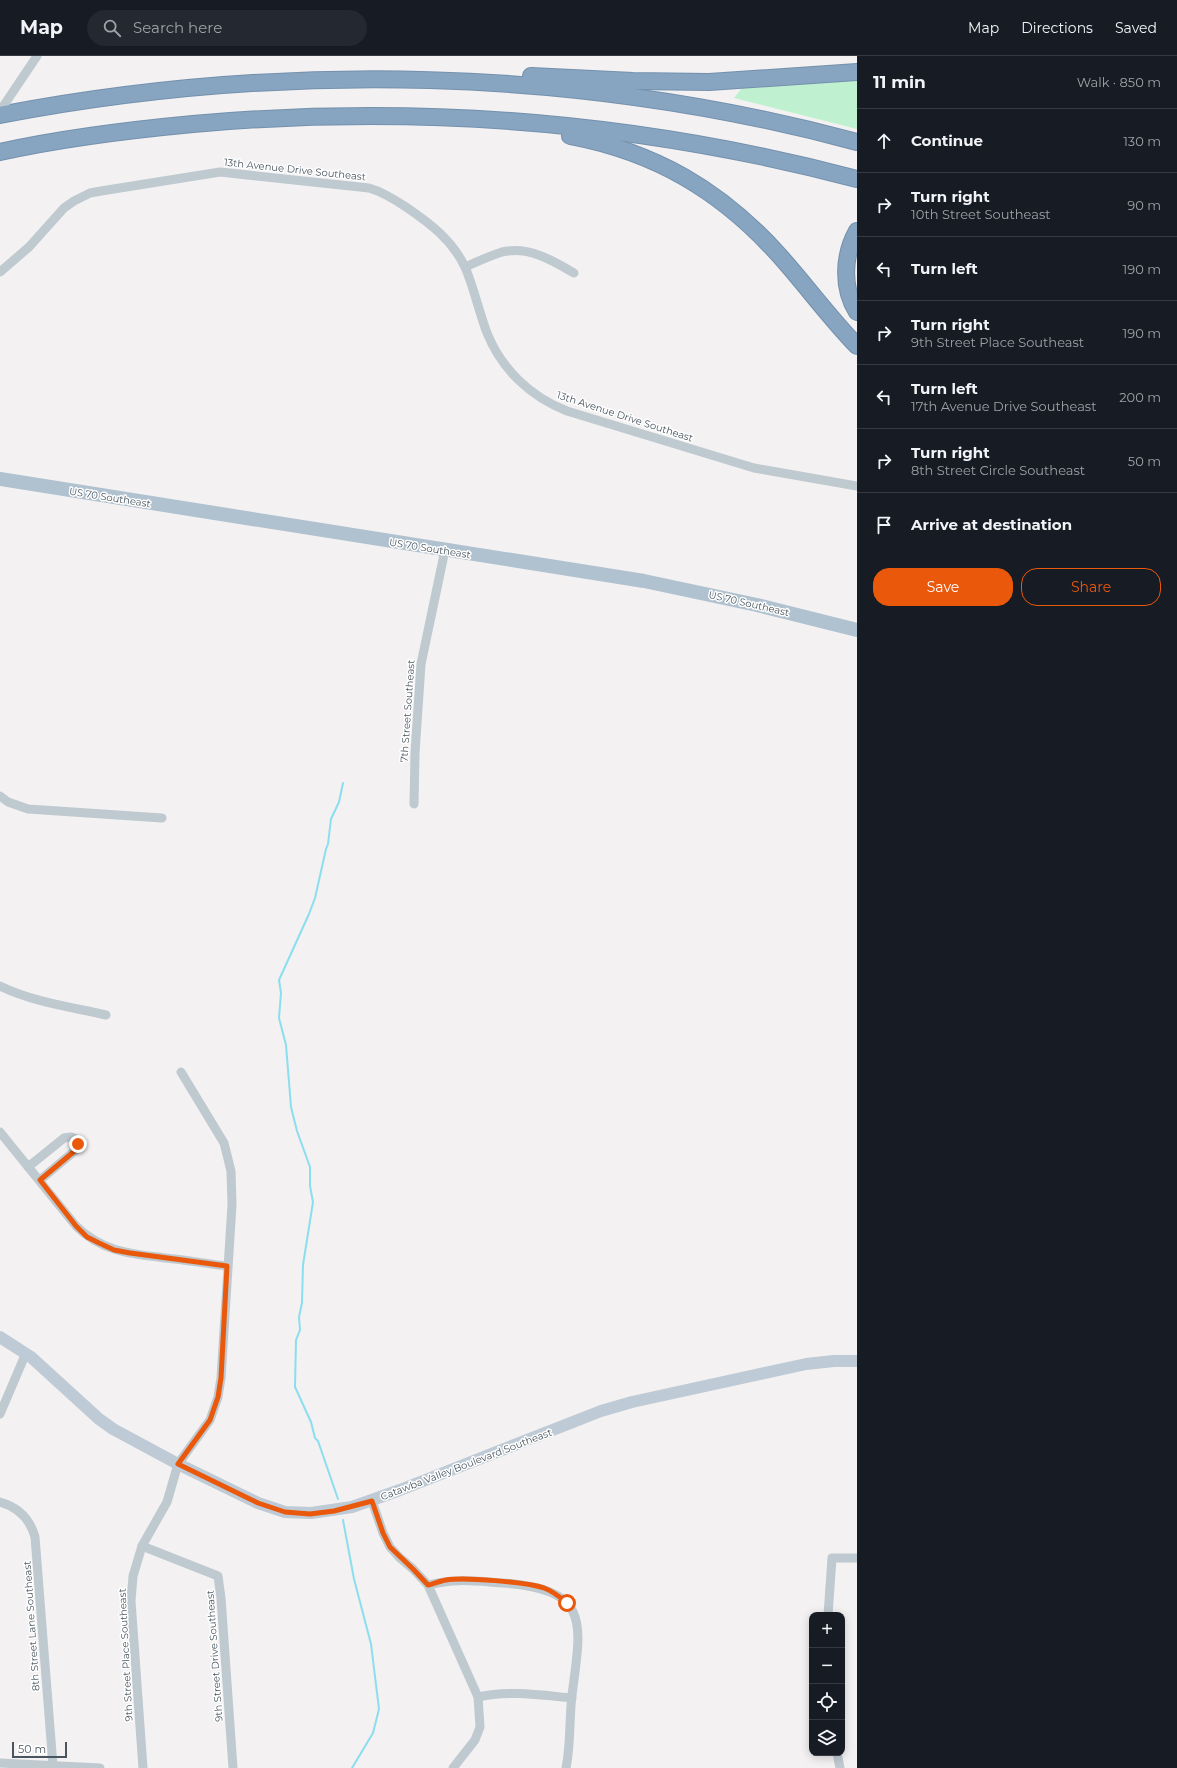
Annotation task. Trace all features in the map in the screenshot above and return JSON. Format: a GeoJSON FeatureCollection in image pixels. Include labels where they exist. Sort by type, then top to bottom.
{"type":"FeatureCollection","features":[{"type":"Feature","properties":{"kind":"highway"},"geometry":{"type":"LineString","coordinates":[[256,83],[323,74],[377,72],[497,74],[684,82],[748,80],[857,72]]}},
{"type":"Feature","properties":{"kind":"highway"},"geometry":{"type":"LineString","coordinates":[[0,115],[107,97],[178,89],[256,83],[402,79],[531,86],[629,97],[716,110],[803,128],[857,142]]}},
{"type":"Feature","properties":{"kind":"highway"},"geometry":{"type":"LineString","coordinates":[[0,152],[114,133],[214,122],[328,116],[420,117],[544,124],[633,134],[755,155],[857,179]]}},
{"type":"Feature","properties":{"kind":"highway"},"geometry":{"type":"LineString","coordinates":[[420,117],[551,132],[576,137],[625,150],[672,170],[710,192],[749,224],[778,254],[820,306],[857,346]]}},
{"type":"Feature","properties":{"kind":"highway"},"geometry":{"type":"LineString","coordinates":[[857,231],[848,251],[846,275],[848,291],[857,312]]}},
{"type":"Feature","properties":{"kind":"main road","name":"US 70 Southeast"},"geometry":{"type":"LineString","coordinates":[[0,479],[690,590],[790,612],[857,630]]}},
{"type":"Feature","properties":{"kind":"street"},"geometry":{"type":"LineString","coordinates":[[0,111],[37,56]]}},
{"type":"Feature","properties":{"kind":"street","name":"13th Avenue Drive Southeast"},"geometry":{"type":"LineString","coordinates":[[0,272],[29,247],[64,208],[83,196],[101,191],[220,172],[355,186],[378,190],[400,203],[438,230],[449,242],[465,267],[488,334],[498,356],[518,380],[546,401],[567,411],[737,464],[776,473],[857,486]]}},
{"type":"Feature","properties":{"kind":"street"},"geometry":{"type":"LineString","coordinates":[[465,267],[502,252],[515,250],[536,254],[574,273]]}},
{"type":"Feature","properties":{"kind":"street","name":"7th Street Southeast"},"geometry":{"type":"LineString","coordinates":[[414,804],[415,753],[420,671],[445,550]]}},
{"type":"Feature","properties":{"kind":"street"},"geometry":{"type":"LineString","coordinates":[[0,796],[8,802],[28,809],[162,818]]}},
{"type":"Feature","properties":{"kind":"street"},"geometry":{"type":"LineString","coordinates":[[0,986],[51,1003],[106,1016]]}},
{"type":"Feature","properties":{"kind":"street","name":"9th Street Place Southeast"},"geometry":{"type":"LineString","coordinates":[[143,1768],[131,1601],[133,1576],[142,1546],[167,1502],[178,1464],[210,1420],[218,1397],[221,1378],[232,1199],[228,1158],[224,1143],[181,1072]]}},
{"type":"Feature","properties":{"kind":"street"},"geometry":{"type":"LineString","coordinates":[[0,1132],[76,1226],[87,1237],[114,1250],[227,1266]]}},
{"type":"Feature","properties":{"kind":"street"},"geometry":{"type":"LineString","coordinates":[[28,1167],[64,1138],[70,1137],[76,1139],[78,1144],[77,1149],[40,1180]]}},
{"type":"Feature","properties":{"kind":"street","name":"Catawba Valley Boulevard Southeast"},"geometry":{"type":"LineString","coordinates":[[0,1336],[26,1353],[46,1369],[99,1419],[130,1439],[258,1503],[285,1512],[310,1514],[334,1511],[372,1501],[601,1411],[632,1402],[806,1364],[834,1361],[857,1361]]}},
{"type":"Feature","properties":{"kind":"street"},"geometry":{"type":"LineString","coordinates":[[0,1414],[26,1353]]}},
{"type":"Feature","properties":{"kind":"street"},"geometry":{"type":"LineString","coordinates":[[372,1501],[383,1533],[390,1547],[428,1585],[478,1698],[480,1727],[475,1740],[453,1768]]}},
{"type":"Feature","properties":{"kind":"street","name":"8th Street Lane Southeast"},"geometry":{"type":"LineString","coordinates":[[0,1502],[9,1504],[24,1516],[30,1523],[35,1537],[53,1766]]}},
{"type":"Feature","properties":{"kind":"street","name":"9th Street Drive Southeast"},"geometry":{"type":"LineString","coordinates":[[142,1546],[218,1576],[221,1598],[233,1768]]}},
{"type":"Feature","properties":{"kind":"street"},"geometry":{"type":"LineString","coordinates":[[828,1612],[832,1558],[857,1558]]}},
{"type":"Feature","properties":{"kind":"street"},"geometry":{"type":"LineString","coordinates":[[428,1585],[446,1580],[530,1585],[544,1588],[556,1593],[567,1603],[574,1614],[578,1628],[579,1640],[572,1698],[569,1751],[566,1768]]}},
{"type":"Feature","properties":{"kind":"street"},"geometry":{"type":"LineString","coordinates":[[478,1698],[491,1694],[508,1693],[572,1698]]}},
{"type":"Feature","properties":{"kind":"street"},"geometry":{"type":"LineString","coordinates":[[838,1756],[840,1768]]}},
{"type":"Feature","properties":{"kind":"street"},"geometry":{"type":"LineString","coordinates":[[0,1763],[100,1768]]}},
{"type":"Feature","properties":{"kind":"green space"},"geometry":{"type":"Polygon","coordinates":[[[857,72],[857,129],[734,98],[748,80],[857,72]]]}},
{"type":"Feature","properties":{"kind":"waterway"},"geometry":{"type":"LineString","coordinates":[[338,1499],[318,1441],[315,1438],[311,1422],[295,1387],[296,1340],[300,1330],[299,1317],[302,1303],[303,1265],[313,1202],[310,1186],[310,1167],[297,1131],[291,1107],[286,1045],[279,1018],[281,993],[279,980],[315,898],[328,844],[331,819],[339,802],[343,783]]}},
{"type":"Feature","properties":{"kind":"waterway"},"geometry":{"type":"LineString","coordinates":[[343,1520],[354,1579],[371,1644],[379,1709],[373,1733],[352,1768]]}},
{"type":"Feature","properties":{"kind":"route"},"geometry":{"type":"LineString","coordinates":[[78,1144],[77,1149],[40,1180],[76,1226],[87,1237],[114,1250],[227,1266],[221,1378],[218,1397],[210,1420],[178,1464],[258,1503],[285,1512],[310,1514],[334,1511],[372,1501],[383,1533],[390,1547],[428,1585],[446,1580],[515,1583],[544,1588],[556,1593],[567,1603]]}}]}
